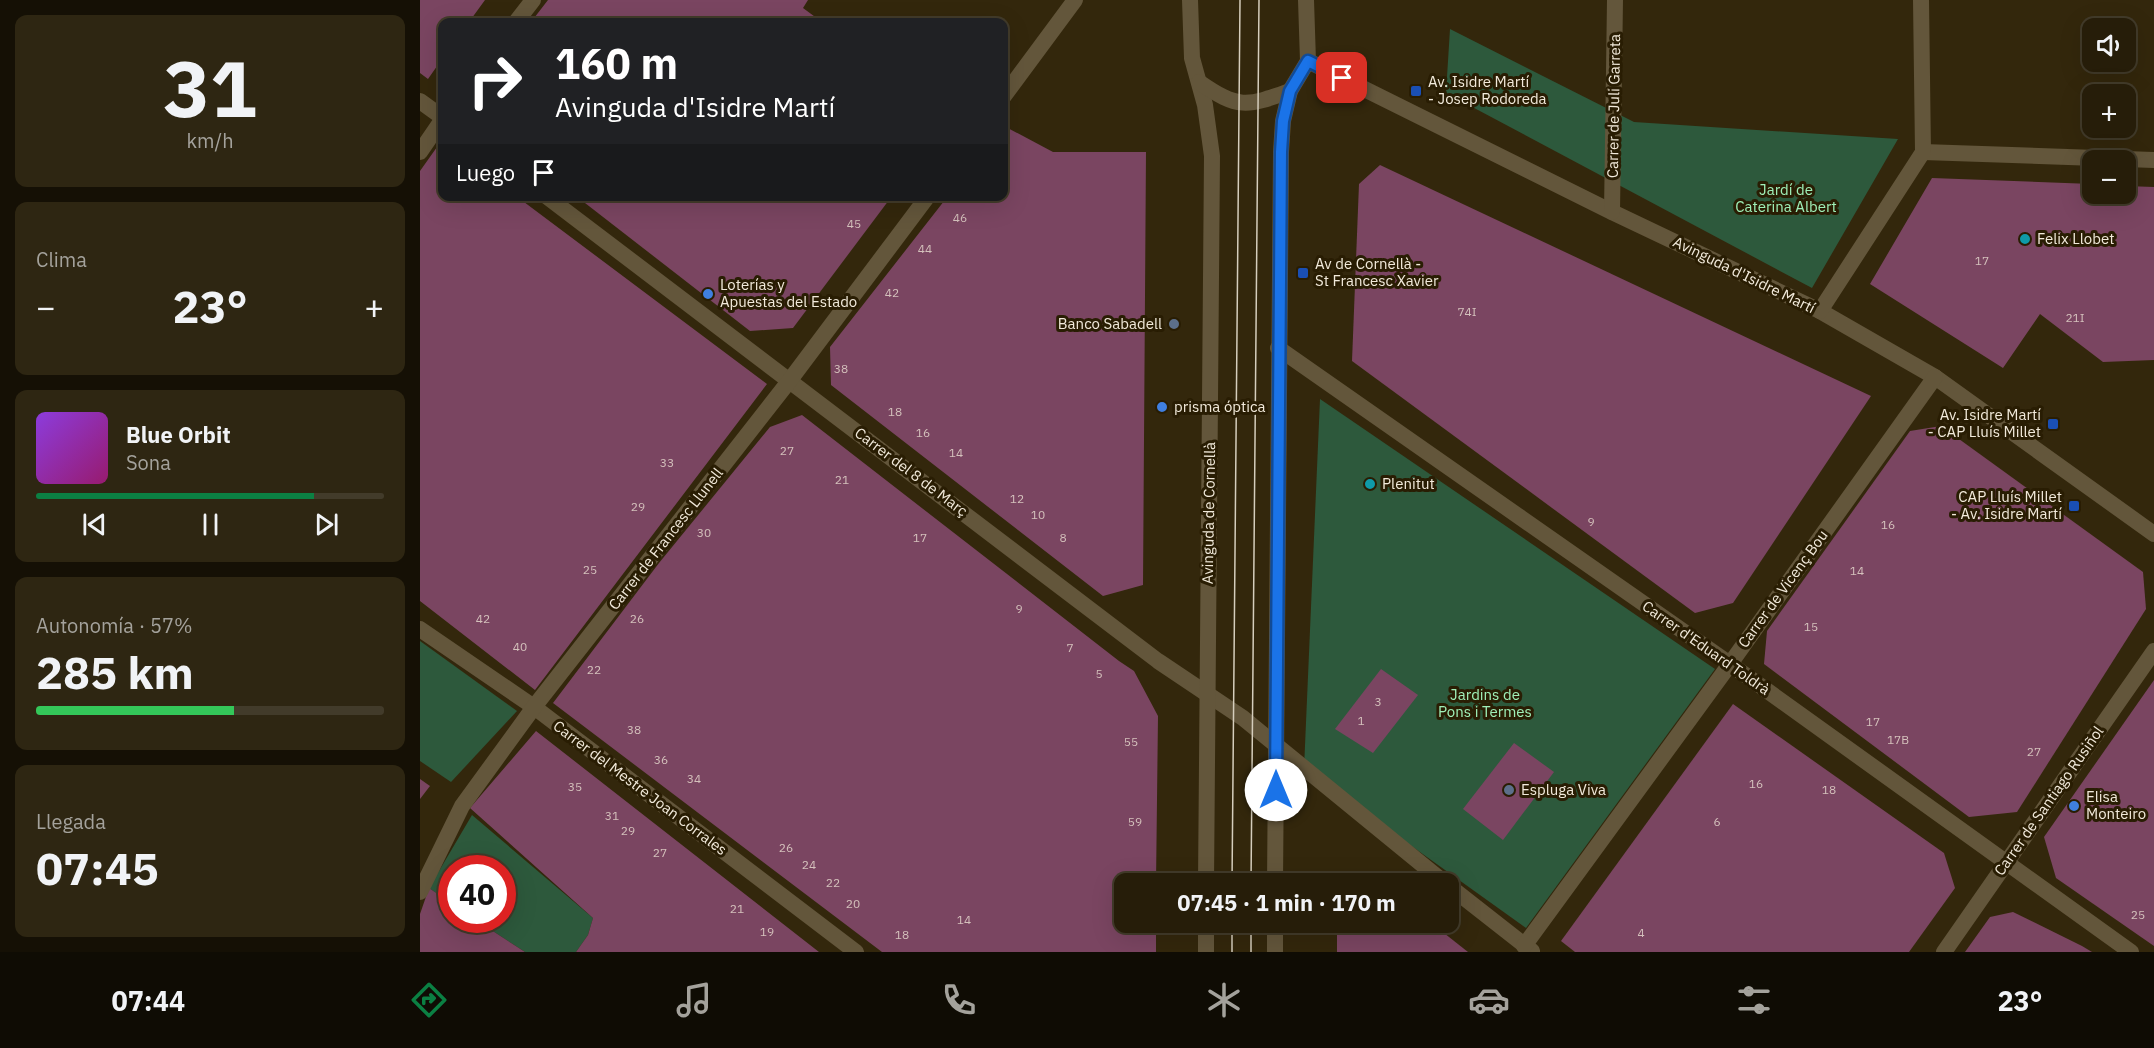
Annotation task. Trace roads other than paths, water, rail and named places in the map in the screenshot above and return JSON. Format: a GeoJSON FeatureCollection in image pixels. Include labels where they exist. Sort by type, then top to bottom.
{"type":"FeatureCollection","features":[{"type":"Feature","properties":{"kind":"street"},"geometry":{"type":"LineString","coordinates":[[519,18],[533,0]]}},
{"type":"Feature","properties":{"kind":"street"},"geometry":{"type":"LineString","coordinates":[[1008,91],[1075,0]]}},
{"type":"Feature","properties":{"kind":"street","name":"Avinguda de Cornellà"},"geometry":{"type":"LineString","coordinates":[[1190,0],[1192,58],[1207,116],[1212,156],[1206,873]]}},
{"type":"Feature","properties":{"kind":"street"},"geometry":{"type":"LineString","coordinates":[[1275,873],[1281,152],[1283,121],[1290,91],[1308,61],[1306,0]]}},
{"type":"Feature","properties":{"kind":"street","name":"Carrer de Juli Garreta"},"geometry":{"type":"LineString","coordinates":[[1612,212],[1615,0]]}},
{"type":"Feature","properties":{"kind":"street"},"geometry":{"type":"LineString","coordinates":[[1820,311],[1923,152],[1921,0]]}},
{"type":"Feature","properties":{"kind":"street","name":"Avinguda d'Isidre Martí"},"geometry":{"type":"LineString","coordinates":[[1308,61],[1612,212],[1820,311],[1935,377],[2154,534]]}},
{"type":"Feature","properties":{"kind":"street"},"geometry":{"type":"LineString","coordinates":[[1199,82],[1224,99],[1250,103],[1257,103],[1290,91]]}},
{"type":"Feature","properties":{"kind":"street"},"geometry":{"type":"LineString","coordinates":[[420,100],[438,115]]}},
{"type":"Feature","properties":{"kind":"street"},"geometry":{"type":"LineString","coordinates":[[420,152],[438,124]]}},
{"type":"Feature","properties":{"kind":"street"},"geometry":{"type":"LineString","coordinates":[[1923,152],[2154,160]]}},
{"type":"Feature","properties":{"kind":"street","name":"Carrer del 8 de Març"},"geometry":{"type":"LineString","coordinates":[[553,201],[1158,661],[1243,718],[1432,873]]}},
{"type":"Feature","properties":{"kind":"street","name":"Carrer de Francesc Llunell"},"geometry":{"type":"LineString","coordinates":[[420,892],[462,806],[534,708],[790,380],[924,201]]}},
{"type":"Feature","properties":{"kind":"street","name":"Carrer d'Eduard Toldrà"},"geometry":{"type":"LineString","coordinates":[[1278,348],[1730,664],[2131,952]]}},
{"type":"Feature","properties":{"kind":"street","name":"Carrer de Vicenç Bou"},"geometry":{"type":"LineString","coordinates":[[1528,949],[1935,377]]}},
{"type":"Feature","properties":{"kind":"street","name":"Carrer del Mestre Joan Corrales"},"geometry":{"type":"LineString","coordinates":[[420,629],[534,708],[856,952]]}},
{"type":"Feature","properties":{"kind":"street","name":"Carrer de Santiago Rusiñol"},"geometry":{"type":"LineString","coordinates":[[1944,952],[2154,651]]}},
{"type":"Feature","properties":{"kind":"street","name":"Carrer del 8 de Març"},"geometry":{"type":"LineString","coordinates":[[1459,894],[1528,949]]}},
{"type":"Feature","properties":{"kind":"street"},"geometry":{"type":"LineString","coordinates":[[1206,933],[1206,952]]}},
{"type":"Feature","properties":{"kind":"street"},"geometry":{"type":"LineString","coordinates":[[1275,933],[1275,952]]}},
{"type":"Feature","properties":{"kind":"tram line"},"geometry":{"type":"LineString","coordinates":[[1232,873],[1240,0]]}},
{"type":"Feature","properties":{"kind":"tram line"},"geometry":{"type":"LineString","coordinates":[[1251,873],[1259,0]]}},
{"type":"Feature","properties":{"kind":"tram line"},"geometry":{"type":"LineString","coordinates":[[1232,933],[1232,952]]}},
{"type":"Feature","properties":{"kind":"tram line"},"geometry":{"type":"LineString","coordinates":[[1251,933],[1251,952]]}},
{"type":"Feature","properties":{"kind":"place","name":"Av. Isidre Martí - Josep Rodoreda"},"geometry":{"type":"Point","coordinates":[1416,91]}},
{"type":"Feature","properties":{"kind":"place","name":"Felix Llobet"},"geometry":{"type":"Point","coordinates":[2025,239]}},
{"type":"Feature","properties":{"kind":"place","name":"Av de Cornellà - St Francesc Xavier"},"geometry":{"type":"Point","coordinates":[1303,273]}},
{"type":"Feature","properties":{"kind":"place","name":"Loterías y Apuestas del Estado"},"geometry":{"type":"Point","coordinates":[708,294]}},
{"type":"Feature","properties":{"kind":"place","name":"Banco Sabadell"},"geometry":{"type":"Point","coordinates":[1174,324]}},
{"type":"Feature","properties":{"kind":"place","name":"prisma óptica"},"geometry":{"type":"Point","coordinates":[1162,407]}},
{"type":"Feature","properties":{"kind":"place","name":"Av. Isidre Martí - CAP Lluís Millet"},"geometry":{"type":"Point","coordinates":[2053,424]}},
{"type":"Feature","properties":{"kind":"place","name":"Plenitut"},"geometry":{"type":"Point","coordinates":[1370,484]}},
{"type":"Feature","properties":{"kind":"place","name":"CAP Lluís Millet - Av. Isidre Martí"},"geometry":{"type":"Point","coordinates":[2074,506]}},
{"type":"Feature","properties":{"kind":"place","name":"Espluga Viva"},"geometry":{"type":"Point","coordinates":[1509,790]}},
{"type":"Feature","properties":{"kind":"place","name":"Elisa Monteiro"},"geometry":{"type":"Point","coordinates":[2074,806]}},
{"type":"Feature","properties":{"kind":"park label","name":"Jardí de Caterina Albert"},"geometry":{"type":"Point","coordinates":[1786,198]}},
{"type":"Feature","properties":{"kind":"park label","name":"Jardins de Pons i Termes"},"geometry":{"type":"Point","coordinates":[1485,704]}}]}
